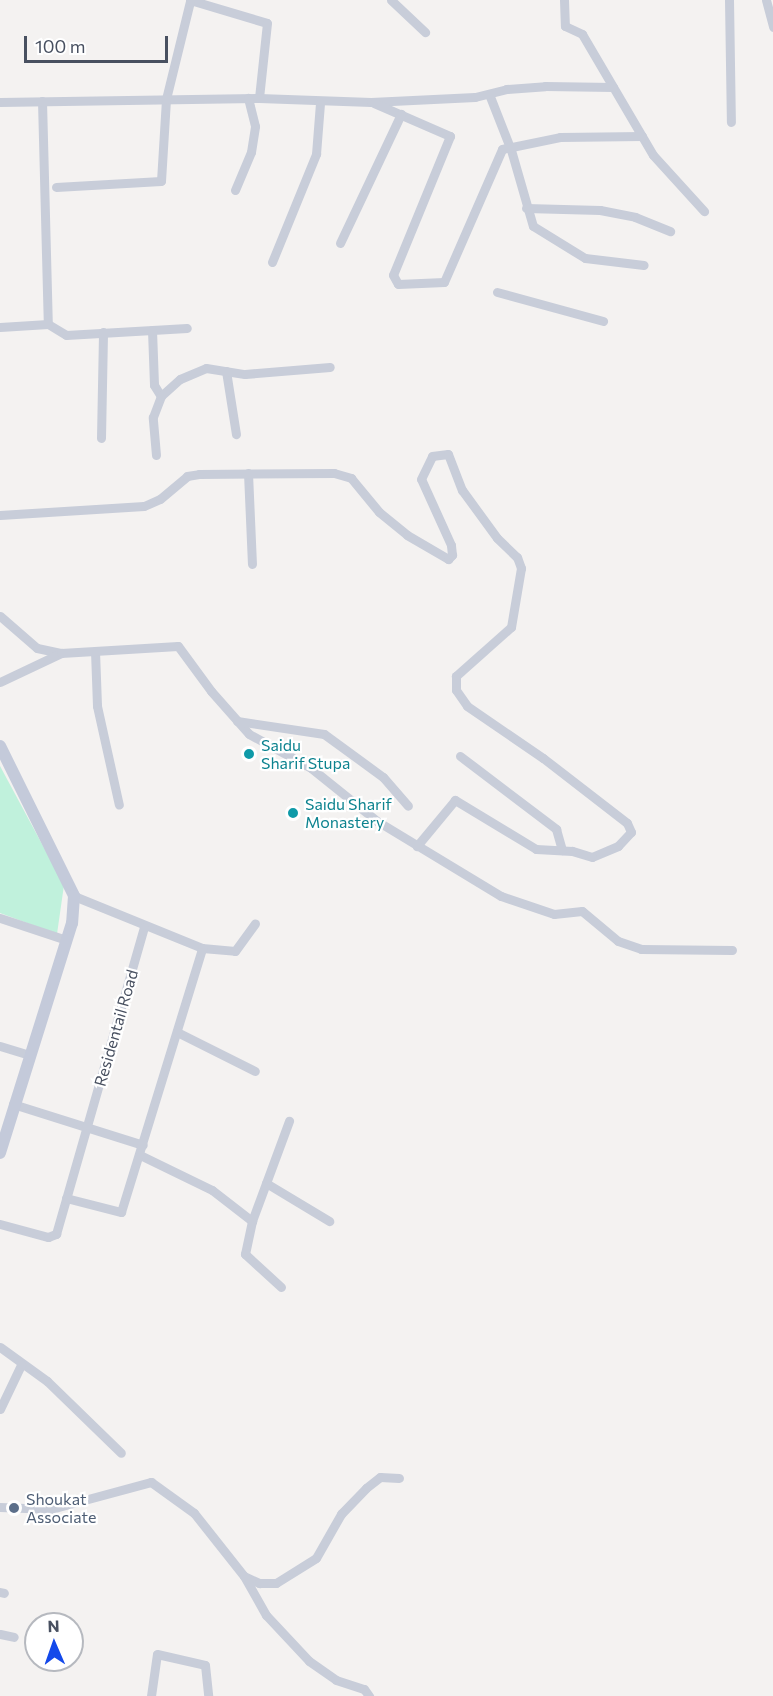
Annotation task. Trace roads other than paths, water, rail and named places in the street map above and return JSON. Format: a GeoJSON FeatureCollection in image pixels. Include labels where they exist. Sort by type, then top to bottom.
{"type":"FeatureCollection","features":[{"type":"Feature","properties":{"kind":"street"},"geometry":{"type":"LineString","coordinates":[[56,187],[161,181],[166,99],[190,0],[267,23],[259,98]]}},
{"type":"Feature","properties":{"kind":"street"},"geometry":{"type":"LineString","coordinates":[[391,0],[425,32]]}},
{"type":"Feature","properties":{"kind":"street"},"geometry":{"type":"LineString","coordinates":[[564,0],[565,26],[582,34],[653,155],[704,211]]}},
{"type":"Feature","properties":{"kind":"street"},"geometry":{"type":"LineString","coordinates":[[729,0],[731,122]]}},
{"type":"Feature","properties":{"kind":"street"},"geometry":{"type":"LineString","coordinates":[[766,0],[773,27]]}},
{"type":"Feature","properties":{"kind":"street"},"geometry":{"type":"LineString","coordinates":[[0,102],[259,98],[320,103],[371,102],[489,94],[545,86],[613,87]]}},
{"type":"Feature","properties":{"kind":"street"},"geometry":{"type":"LineString","coordinates":[[489,94],[511,150],[533,226],[578,256],[644,265]]}},
{"type":"Feature","properties":{"kind":"street"},"geometry":{"type":"LineString","coordinates":[[235,190],[251,152],[255,126],[248,98]]}},
{"type":"Feature","properties":{"kind":"street"},"geometry":{"type":"LineString","coordinates":[[42,101],[48,324]]}},
{"type":"Feature","properties":{"kind":"street"},"geometry":{"type":"LineString","coordinates":[[371,102],[447,133],[450,141],[393,275],[398,284],[444,282],[502,149],[511,150],[560,137],[642,136]]}},
{"type":"Feature","properties":{"kind":"street"},"geometry":{"type":"LineString","coordinates":[[272,262],[316,154],[320,103]]}},
{"type":"Feature","properties":{"kind":"street"},"geometry":{"type":"LineString","coordinates":[[340,243],[401,114]]}},
{"type":"Feature","properties":{"kind":"street"},"geometry":{"type":"LineString","coordinates":[[526,208],[600,210],[634,217],[670,231]]}},
{"type":"Feature","properties":{"kind":"street"},"geometry":{"type":"LineString","coordinates":[[496,292],[603,321]]}},
{"type":"Feature","properties":{"kind":"street"},"geometry":{"type":"LineString","coordinates":[[0,327],[48,324],[66,335],[187,328]]}},
{"type":"Feature","properties":{"kind":"street"},"geometry":{"type":"LineString","coordinates":[[152,330],[154,385],[161,396]]}},
{"type":"Feature","properties":{"kind":"street"},"geometry":{"type":"LineString","coordinates":[[101,438],[103,332]]}},
{"type":"Feature","properties":{"kind":"street"},"geometry":{"type":"LineString","coordinates":[[156,455],[153,417],[161,396],[180,379],[206,368],[245,374],[330,367]]}},
{"type":"Feature","properties":{"kind":"street"},"geometry":{"type":"LineString","coordinates":[[226,371],[236,434]]}},
{"type":"Feature","properties":{"kind":"street"},"geometry":{"type":"LineString","coordinates":[[0,515],[144,506],[160,499],[187,476],[248,473],[343,474],[407,535],[448,559],[452,555],[451,545],[422,478],[432,456],[448,454],[462,490],[497,538],[517,557],[521,568],[511,627],[456,676],[456,690],[467,706],[543,758],[631,829],[626,841],[596,856],[529,847],[455,800],[417,846]]}},
{"type":"Feature","properties":{"kind":"street"},"geometry":{"type":"LineString","coordinates":[[248,473],[252,564]]}},
{"type":"Feature","properties":{"kind":"street"},"geometry":{"type":"LineString","coordinates":[[0,616],[38,648],[61,653],[178,646],[249,734],[312,768],[377,821],[501,896],[554,914],[582,911],[618,941],[641,950],[732,950]]}},
{"type":"Feature","properties":{"kind":"street"},"geometry":{"type":"LineString","coordinates":[[95,651],[97,705],[119,805]]}},
{"type":"Feature","properties":{"kind":"street"},"geometry":{"type":"LineString","coordinates":[[0,682],[61,653]]}},
{"type":"Feature","properties":{"kind":"street"},"geometry":{"type":"LineString","coordinates":[[237,721],[324,734],[383,777],[408,806]]}},
{"type":"Feature","properties":{"kind":"street"},"geometry":{"type":"LineString","coordinates":[[0,746],[74,896],[66,940],[13,1104],[0,1152]]}},
{"type":"Feature","properties":{"kind":"street"},"geometry":{"type":"LineString","coordinates":[[460,756],[556,829],[562,850]]}},
{"type":"Feature","properties":{"kind":"street"},"geometry":{"type":"LineString","coordinates":[[74,896],[144,927],[202,948],[235,951],[255,923]]}},
{"type":"Feature","properties":{"kind":"street"},"geometry":{"type":"LineString","coordinates":[[0,918],[66,940]]}},
{"type":"Feature","properties":{"kind":"street","name":"Residentail Road"},"geometry":{"type":"LineString","coordinates":[[0,1224],[52,1236],[88,1128],[144,927]]}},
{"type":"Feature","properties":{"kind":"street"},"geometry":{"type":"LineString","coordinates":[[66,1198],[121,1212],[202,948]]}},
{"type":"Feature","properties":{"kind":"street"},"geometry":{"type":"LineString","coordinates":[[177,1032],[255,1071]]}},
{"type":"Feature","properties":{"kind":"street"},"geometry":{"type":"LineString","coordinates":[[0,1046],[29,1055]]}},
{"type":"Feature","properties":{"kind":"street"},"geometry":{"type":"LineString","coordinates":[[13,1104],[143,1145]]}},
{"type":"Feature","properties":{"kind":"street"},"geometry":{"type":"LineString","coordinates":[[280,1287],[245,1254],[252,1221],[289,1121]]}},
{"type":"Feature","properties":{"kind":"street"},"geometry":{"type":"LineString","coordinates":[[140,1155],[212,1190],[252,1221]]}},
{"type":"Feature","properties":{"kind":"street"},"geometry":{"type":"LineString","coordinates":[[266,1183],[329,1221]]}},
{"type":"Feature","properties":{"kind":"street"},"geometry":{"type":"LineString","coordinates":[[0,1347],[21,1365],[47,1381],[121,1453]]}},
{"type":"Feature","properties":{"kind":"street"},"geometry":{"type":"LineString","coordinates":[[0,1409],[21,1365]]}},
{"type":"Feature","properties":{"kind":"street"},"geometry":{"type":"LineString","coordinates":[[244,1576],[259,1583],[276,1583],[293,1576],[316,1558],[341,1514],[366,1488],[380,1478],[399,1478]]}},
{"type":"Feature","properties":{"kind":"street"},"geometry":{"type":"LineString","coordinates":[[0,1506],[51,1509],[151,1482],[194,1513],[244,1576],[266,1615],[309,1661],[336,1680],[364,1689],[369,1696]]}},
{"type":"Feature","properties":{"kind":"street"},"geometry":{"type":"LineString","coordinates":[[0,1634],[14,1637]]}},
{"type":"Feature","properties":{"kind":"street"},"geometry":{"type":"LineString","coordinates":[[151,1696],[157,1654],[205,1665],[208,1696]]}},
{"type":"Feature","properties":{"kind":"place","name":"Saidu Sharif Stupa"},"geometry":{"type":"Point","coordinates":[249,754]}},
{"type":"Feature","properties":{"kind":"place","name":"Saidu Sharif Monastery"},"geometry":{"type":"Point","coordinates":[293,813]}},
{"type":"Feature","properties":{"kind":"place","name":"Shoukat Associate"},"geometry":{"type":"Point","coordinates":[14,1508]}}]}
